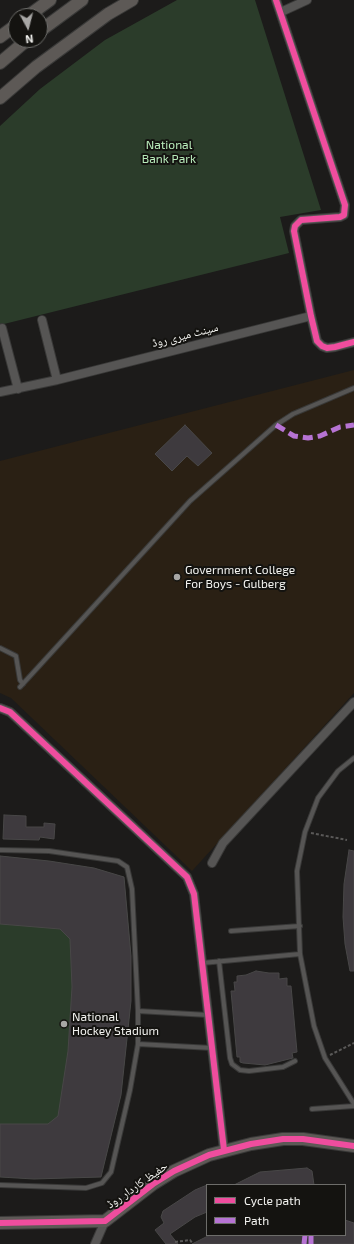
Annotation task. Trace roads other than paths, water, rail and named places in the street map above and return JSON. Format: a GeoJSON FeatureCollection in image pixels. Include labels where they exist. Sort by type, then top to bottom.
{"type":"FeatureCollection","features":[{"type":"Feature","properties":{"kind":"street"},"geometry":{"type":"LineString","coordinates":[[39,8],[50,0]]}},
{"type":"Feature","properties":{"kind":"street"},"geometry":{"type":"LineString","coordinates":[[48,25],[82,0]]}},
{"type":"Feature","properties":{"kind":"street"},"geometry":{"type":"LineString","coordinates":[[0,98],[36,67],[108,14],[132,0]]}},
{"type":"Feature","properties":{"kind":"street"},"geometry":{"type":"LineString","coordinates":[[276,0],[345,205],[344,215],[340,218],[301,220],[295,226],[294,231],[311,316],[317,341],[322,346],[327,348],[354,342]]}},
{"type":"Feature","properties":{"kind":"street"},"geometry":{"type":"LineString","coordinates":[[281,12],[307,0]]}},
{"type":"Feature","properties":{"kind":"street"},"geometry":{"type":"LineString","coordinates":[[0,63],[18,48]]}},
{"type":"Feature","properties":{"kind":"street","name":"سینٹ میری روڈ"},"geometry":{"type":"LineString","coordinates":[[0,392],[57,380],[311,316]]}},
{"type":"Feature","properties":{"kind":"street"},"geometry":{"type":"LineString","coordinates":[[42,320],[57,380]]}},
{"type":"Feature","properties":{"kind":"street"},"geometry":{"type":"LineString","coordinates":[[2,328],[18,389]]}},
{"type":"Feature","properties":{"kind":"street"},"geometry":{"type":"LineString","coordinates":[[212,863],[223,843],[354,702]]}},
{"type":"Feature","properties":{"kind":"street"},"geometry":{"type":"LineString","coordinates":[[0,708],[10,712],[187,877],[194,894],[224,1150]]}},
{"type":"Feature","properties":{"kind":"street","name":"حفیظ کاردار روڈ"},"geometry":{"type":"LineString","coordinates":[[0,1223],[105,1221],[153,1184],[174,1170],[224,1150],[250,1144],[283,1139],[303,1139],[354,1146]]}},
{"type":"Feature","properties":{"kind":"street"},"geometry":{"type":"LineString","coordinates":[[95,1244],[105,1221]]}},
{"type":"Feature","properties":{"kind":"lane"},"geometry":{"type":"LineString","coordinates":[[0,648],[16,656],[22,686],[190,501],[287,418],[354,388]]}},
{"type":"Feature","properties":{"kind":"lane"},"geometry":{"type":"LineString","coordinates":[[312,1109],[354,1105],[325,1058],[314,1026],[300,954],[298,871],[305,832],[318,798],[338,771],[354,758]]}},
{"type":"Feature","properties":{"kind":"lane"},"geometry":{"type":"LineString","coordinates":[[0,850],[49,851],[118,861],[127,867],[132,889],[138,1011],[138,1044],[130,1090],[111,1172],[106,1178],[95,1186],[86,1188],[0,1185]]}},
{"type":"Feature","properties":{"kind":"lane"},"geometry":{"type":"LineString","coordinates":[[231,931],[300,926]]}},
{"type":"Feature","properties":{"kind":"lane"},"geometry":{"type":"LineString","coordinates":[[202,963],[300,954]]}},
{"type":"Feature","properties":{"kind":"lane"},"geometry":{"type":"LineString","coordinates":[[219,961],[230,1058],[232,1064],[240,1070],[249,1071],[283,1067],[295,1061]]}},
{"type":"Feature","properties":{"kind":"lane"},"geometry":{"type":"LineString","coordinates":[[138,1011],[208,1015]]}},
{"type":"Feature","properties":{"kind":"lane"},"geometry":{"type":"LineString","coordinates":[[138,1044],[212,1048]]}},
{"type":"Feature","properties":{"kind":"place","name":"Government College For Boys - Gulberg"},"geometry":{"type":"Point","coordinates":[177,577]}},
{"type":"Feature","properties":{"kind":"place","name":"National Hockey Stadium"},"geometry":{"type":"Point","coordinates":[64,1024]}},
{"type":"Feature","properties":{"kind":"park label","name":"National Bank Park"},"geometry":{"type":"Point","coordinates":[169,152]}}]}
